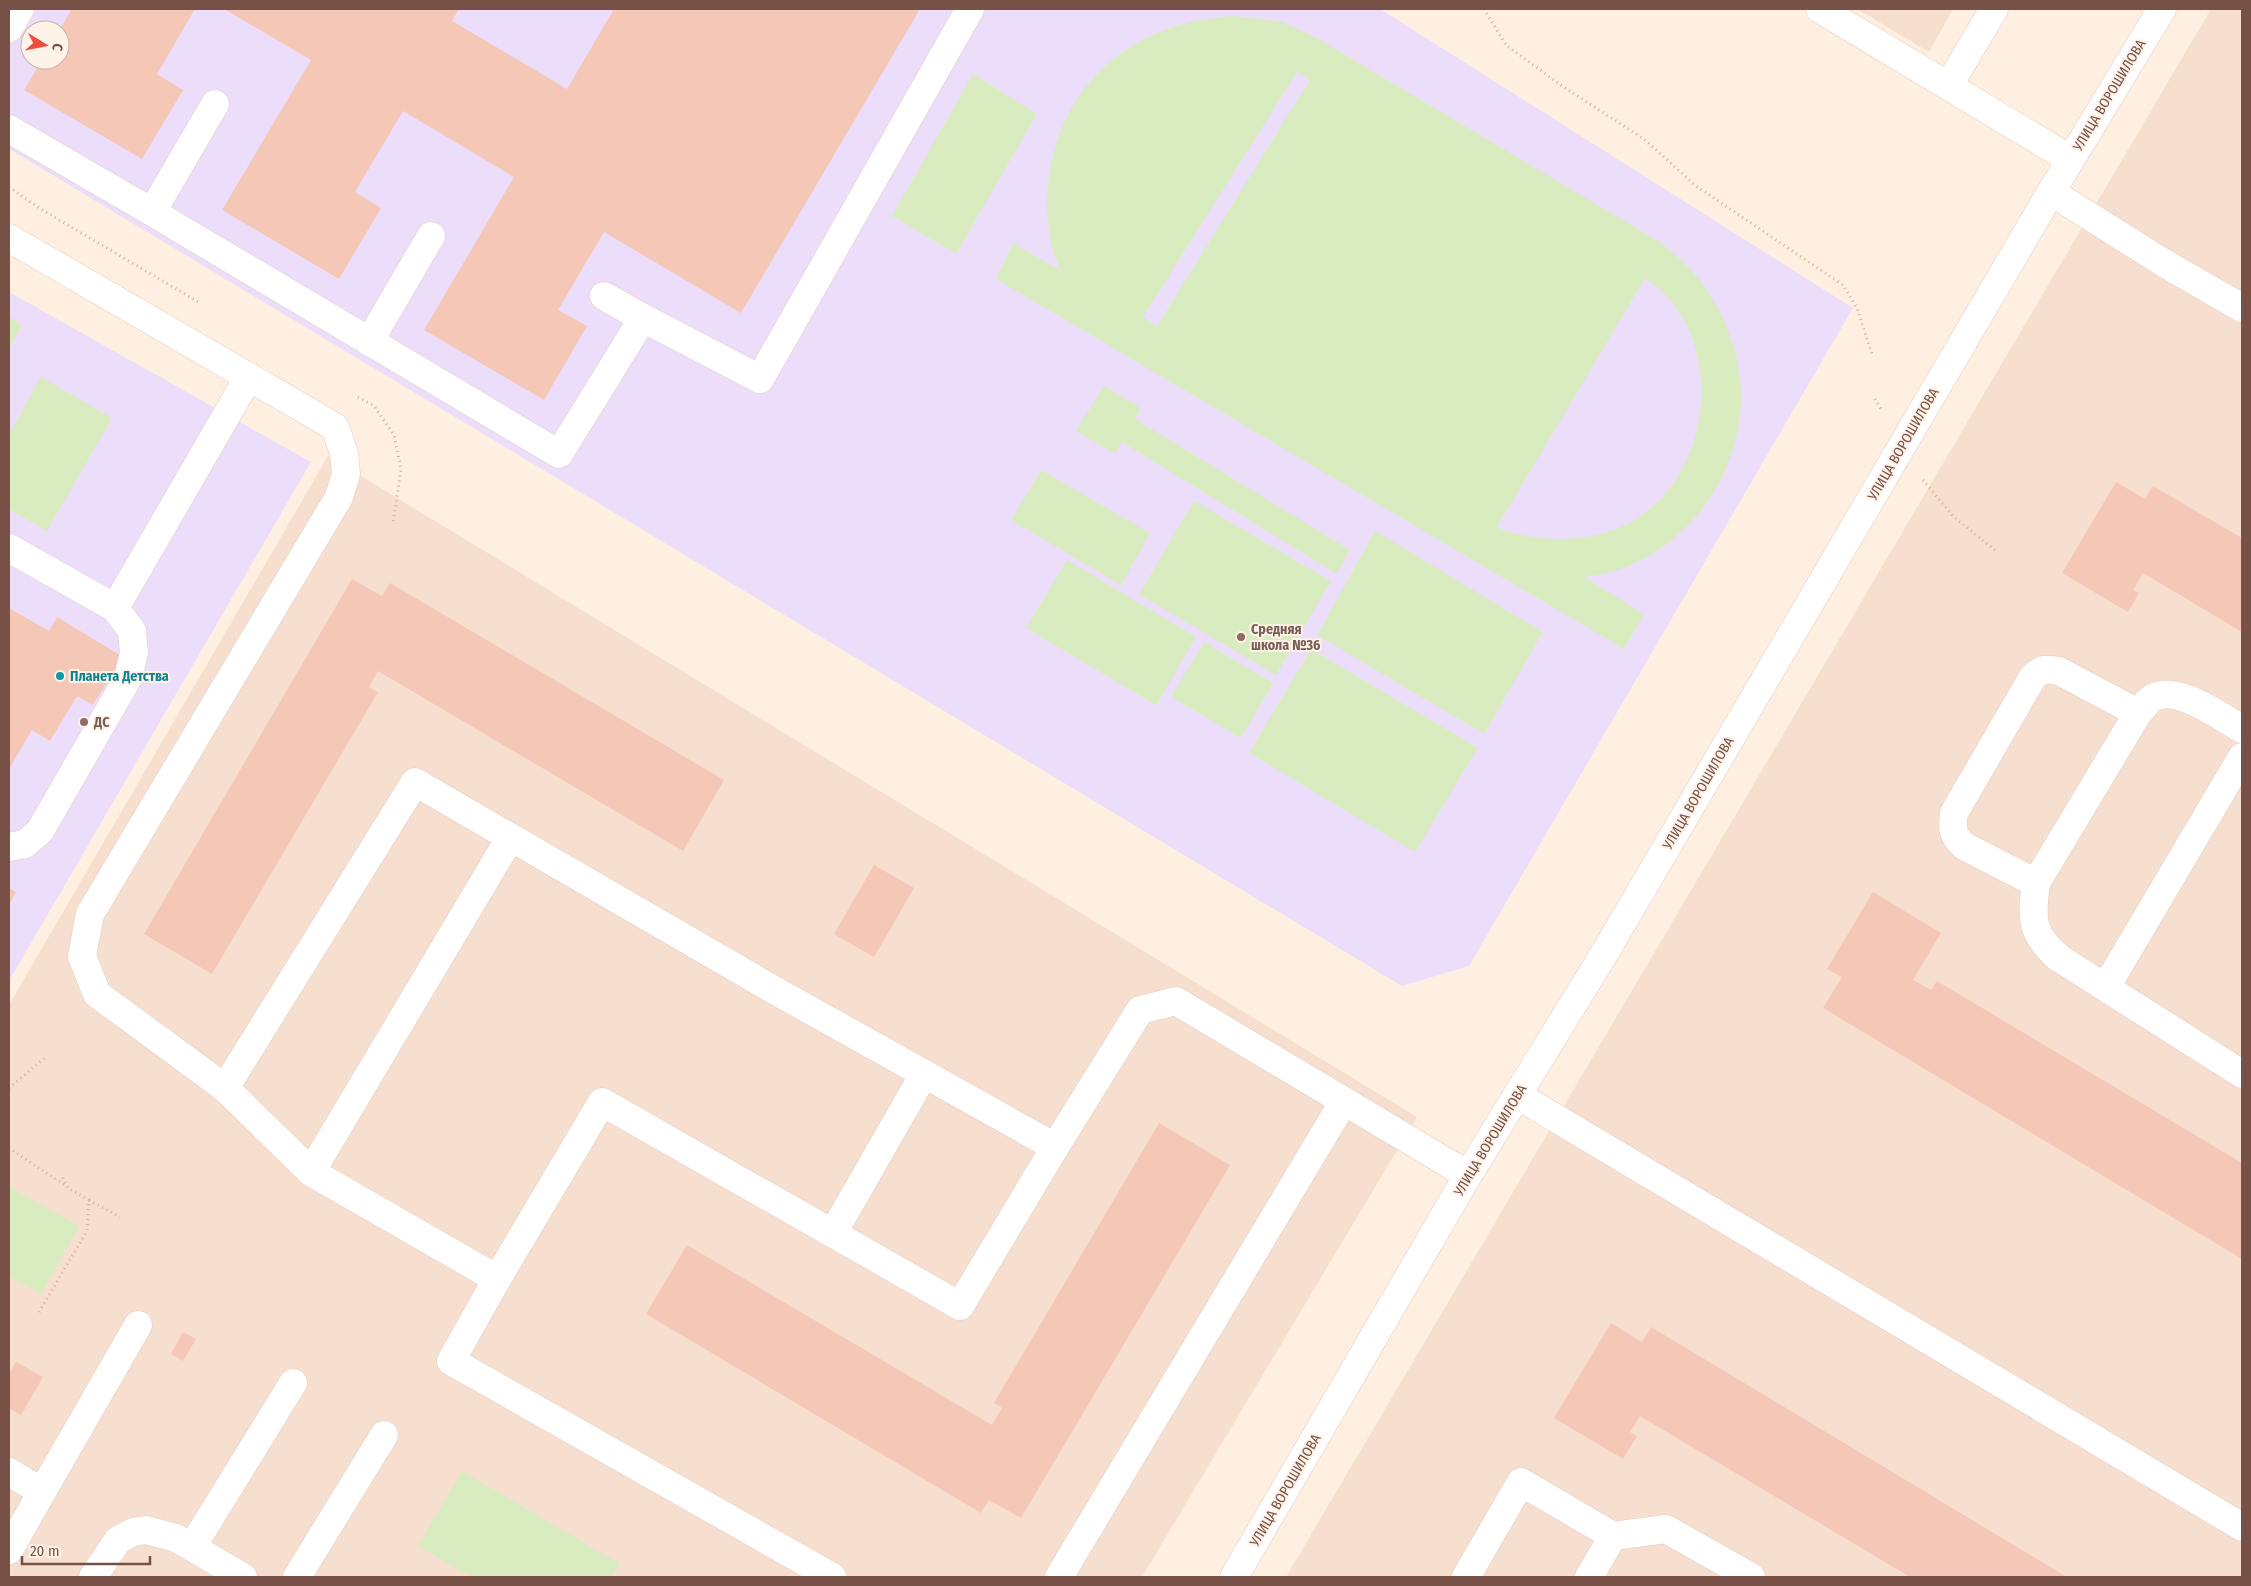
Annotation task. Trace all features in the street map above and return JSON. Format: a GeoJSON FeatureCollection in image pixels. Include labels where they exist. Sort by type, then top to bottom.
{"type":"FeatureCollection","features":[{"type":"Feature","properties":{"kind":"street"},"geometry":{"type":"LineString","coordinates":[[9,28],[20,9]]}},
{"type":"Feature","properties":{"kind":"street"},"geometry":{"type":"LineString","coordinates":[[604,296],[760,379],[970,9]]}},
{"type":"Feature","properties":{"kind":"street"},"geometry":{"type":"LineString","coordinates":[[1820,9],[2070,159]]}},
{"type":"Feature","properties":{"kind":"street"},"geometry":{"type":"LineString","coordinates":[[1949,85],[1994,9]]}},
{"type":"Feature","properties":{"kind":"street","name":"УЛИЦА ВОРОШИЛОВА"},"geometry":{"type":"LineString","coordinates":[[1234,1577],[1468,1175],[1606,950],[2070,159],[2162,9]]}},
{"type":"Feature","properties":{"kind":"street"},"geometry":{"type":"LineString","coordinates":[[152,212],[215,104]]}},
{"type":"Feature","properties":{"kind":"street"},"geometry":{"type":"LineString","coordinates":[[9,129],[559,454],[643,318]]}},
{"type":"Feature","properties":{"kind":"street"},"geometry":{"type":"LineString","coordinates":[[2051,192],[2164,263],[2242,308]]}},
{"type":"Feature","properties":{"kind":"street"},"geometry":{"type":"LineString","coordinates":[[369,342],[431,236]]}},
{"type":"Feature","properties":{"kind":"street"},"geometry":{"type":"LineString","coordinates":[[9,238],[335,427],[344,453],[346,474],[339,497],[90,914],[82,956],[97,994],[225,1088],[311,1172],[497,1279]]}},
{"type":"Feature","properties":{"kind":"street"},"geometry":{"type":"LineString","coordinates":[[115,608],[248,378]]}},
{"type":"Feature","properties":{"kind":"street"},"geometry":{"type":"LineString","coordinates":[[9,548],[115,608],[132,631],[134,653],[128,678],[40,830],[25,844],[9,847]]}},
{"type":"Feature","properties":{"kind":"street"},"geometry":{"type":"LineString","coordinates":[[2036,883],[1964,846],[1955,838],[1952,826],[1954,812],[2030,680],[2038,670],[2048,668],[2138,713]]}},
{"type":"Feature","properties":{"kind":"street"},"geometry":{"type":"LineString","coordinates":[[2242,729],[2189,699],[2168,693],[2152,698],[2138,713],[2036,883],[2033,903],[2035,928],[2042,943],[2059,958],[2242,1074]]}},
{"type":"Feature","properties":{"kind":"street"},"geometry":{"type":"LineString","coordinates":[[2106,987],[2242,757]]}},
{"type":"Feature","properties":{"kind":"street"},"geometry":{"type":"LineString","coordinates":[[225,1088],[414,782],[1055,1147]]}},
{"type":"Feature","properties":{"kind":"street"},"geometry":{"type":"LineString","coordinates":[[311,1172],[510,838]]}},
{"type":"Feature","properties":{"kind":"street"},"geometry":{"type":"LineString","coordinates":[[832,1577],[451,1360],[602,1102],[960,1306],[1140,1010],[1176,1001],[1468,1175]]}},
{"type":"Feature","properties":{"kind":"street"},"geometry":{"type":"LineString","coordinates":[[833,1233],[924,1074]]}},
{"type":"Feature","properties":{"kind":"street"},"geometry":{"type":"LineString","coordinates":[[1517,1095],[1631,1165],[2242,1527]]}},
{"type":"Feature","properties":{"kind":"street"},"geometry":{"type":"LineString","coordinates":[[1059,1577],[1344,1101]]}},
{"type":"Feature","properties":{"kind":"street"},"geometry":{"type":"LineString","coordinates":[[9,1550],[138,1325]]}},
{"type":"Feature","properties":{"kind":"street"},"geometry":{"type":"LineString","coordinates":[[192,1547],[293,1383]]}},
{"type":"Feature","properties":{"kind":"street"},"geometry":{"type":"LineString","coordinates":[[297,1577],[384,1436]]}},
{"type":"Feature","properties":{"kind":"street"},"geometry":{"type":"LineString","coordinates":[[9,1472],[42,1492]]}},
{"type":"Feature","properties":{"kind":"street"},"geometry":{"type":"LineString","coordinates":[[1466,1577],[1521,1482],[1614,1536],[1666,1529],[1734,1573]]}},
{"type":"Feature","properties":{"kind":"street"},"geometry":{"type":"LineString","coordinates":[[93,1577],[118,1540],[133,1532],[146,1530],[176,1538],[243,1577]]}},
{"type":"Feature","properties":{"kind":"street"},"geometry":{"type":"LineString","coordinates":[[1589,1577],[1614,1536]]}},
{"type":"Feature","properties":{"kind":"path"},"geometry":{"type":"LineString","coordinates":[[1484,9],[1506,45],[1562,86],[1644,139],[1696,186],[1844,285],[1857,308],[1873,357]]}},
{"type":"Feature","properties":{"kind":"path"},"geometry":{"type":"LineString","coordinates":[[1922,478],[1953,516],[1996,551]]}},
{"type":"Feature","properties":{"kind":"path"},"geometry":{"type":"LineString","coordinates":[[9,1088],[47,1056]]}},
{"type":"Feature","properties":{"kind":"path"},"geometry":{"type":"LineString","coordinates":[[9,1148],[68,1188],[120,1217]]}},
{"type":"Feature","properties":{"kind":"path"},"geometry":{"type":"LineString","coordinates":[[62,1176],[68,1188]]}},
{"type":"Feature","properties":{"kind":"path"},"geometry":{"type":"LineString","coordinates":[[39,1312],[86,1231],[89,1200]]}},
{"type":"Feature","properties":{"kind":"shaded area","name":"Средняя школа №36"},"geometry":{"type":"Polygon","coordinates":[[[9,9],[1380,9],[1853,308],[1469,966],[1402,986],[9,149],[9,9]]]}},
{"type":"Feature","properties":{"kind":"shaded area"},"geometry":{"type":"Polygon","coordinates":[[[1857,9],[1953,9],[1929,52],[1857,9]]]}},
{"type":"Feature","properties":{"kind":"shaded area"},"geometry":{"type":"Polygon","coordinates":[[[2211,9],[2242,9],[2242,1577],[1286,1577],[2211,9]]]}},
{"type":"Feature","properties":{"kind":"shaded area","name":"ДС"},"geometry":{"type":"Polygon","coordinates":[[[9,292],[311,462],[9,981],[9,292]]]}},
{"type":"Feature","properties":{"kind":"shaded area"},"geometry":{"type":"Polygon","coordinates":[[[328,456],[1417,1117],[1142,1577],[9,1577],[9,1005],[328,456]]]}},
{"type":"Feature","properties":{"kind":"green space"},"geometry":{"type":"Polygon","coordinates":[[[1235,16],[1282,22],[1315,37],[1658,241],[1687,266],[1710,295],[1727,328],[1738,365],[1741,402],[1736,438],[1724,473],[1706,504],[1682,531],[1653,553],[1620,569],[1584,577],[1644,614],[1624,649],[996,279],[1013,243],[1061,271],[1053,251],[1049,230],[1048,186],[1055,150],[1067,117],[1085,88],[1107,64],[1134,45],[1165,30],[1199,20],[1235,16]],[[1297,72],[1143,317],[1157,326],[1310,80],[1297,72]],[[1645,278],[1497,527],[1512,533],[1560,539],[1605,533],[1637,519],[1670,488],[1687,459],[1697,427],[1701,394],[1698,360],[1688,328],[1670,300],[1645,278]]]}},
{"type":"Feature","properties":{"kind":"green space"},"geometry":{"type":"Polygon","coordinates":[[[973,74],[1037,114],[956,254],[892,216],[973,74]]]}},
{"type":"Feature","properties":{"kind":"green space"},"geometry":{"type":"Polygon","coordinates":[[[9,317],[22,325],[9,348],[9,317]]]}},
{"type":"Feature","properties":{"kind":"green space"},"geometry":{"type":"Polygon","coordinates":[[[41,377],[112,418],[47,531],[9,509],[9,434],[41,377]]]}},
{"type":"Feature","properties":{"kind":"green space"},"geometry":{"type":"Polygon","coordinates":[[[1104,386],[1141,408],[1135,419],[1350,550],[1337,574],[1122,442],[1115,454],[1076,431],[1104,386]]]}},
{"type":"Feature","properties":{"kind":"green space"},"geometry":{"type":"Polygon","coordinates":[[[1041,470],[1150,533],[1121,585],[1011,520],[1041,470]]]}},
{"type":"Feature","properties":{"kind":"green space"},"geometry":{"type":"Polygon","coordinates":[[[1194,501],[1331,581],[1276,675],[1139,594],[1194,501]]]}},
{"type":"Feature","properties":{"kind":"green space"},"geometry":{"type":"Polygon","coordinates":[[[1375,531],[1543,632],[1484,734],[1317,635],[1375,531]]]}},
{"type":"Feature","properties":{"kind":"green space"},"geometry":{"type":"Polygon","coordinates":[[[1067,560],[1196,637],[1156,705],[1026,628],[1067,560]]]}},
{"type":"Feature","properties":{"kind":"green space"},"geometry":{"type":"Polygon","coordinates":[[[1204,642],[1273,683],[1241,738],[1171,697],[1204,642]]]}},
{"type":"Feature","properties":{"kind":"green space"},"geometry":{"type":"Polygon","coordinates":[[[1311,649],[1478,748],[1415,852],[1249,753],[1311,649]]]}},
{"type":"Feature","properties":{"kind":"green space"},"geometry":{"type":"Polygon","coordinates":[[[9,1187],[79,1226],[41,1294],[9,1276],[9,1187]]]}},
{"type":"Feature","properties":{"kind":"green space"},"geometry":{"type":"Polygon","coordinates":[[[462,1471],[620,1564],[612,1577],[472,1577],[418,1546],[462,1471]]]}},
{"type":"Feature","properties":{"kind":"building"},"geometry":{"type":"Polygon","coordinates":[[[72,9],[195,9],[157,74],[183,90],[142,159],[24,90],[36,70],[70,70],[70,20],[65,20],[72,9]]]}},
{"type":"Feature","properties":{"kind":"building"},"geometry":{"type":"Polygon","coordinates":[[[224,9],[459,9],[452,21],[567,89],[614,9],[920,9],[741,313],[604,232],[558,310],[587,326],[544,400],[424,330],[514,177],[403,111],[355,192],[381,208],[339,279],[222,210],[311,60],[224,9]]]}},
{"type":"Feature","properties":{"kind":"building"},"geometry":{"type":"Polygon","coordinates":[[[2116,482],[2145,499],[2153,486],[2242,538],[2242,632],[2143,573],[2133,590],[2139,593],[2128,612],[2062,573],[2116,482]]]}},
{"type":"Feature","properties":{"kind":"building"},"geometry":{"type":"Polygon","coordinates":[[[352,579],[382,596],[390,583],[724,780],[683,851],[378,671],[369,687],[378,692],[212,974],[144,934],[352,579]]]}},
{"type":"Feature","properties":{"kind":"building","name":"Планета Детства"},"geometry":{"type":"Polygon","coordinates":[[[9,608],[49,631],[57,617],[123,657],[93,705],[77,696],[50,741],[32,730],[9,769],[9,608]]]}},
{"type":"Feature","properties":{"kind":"building"},"geometry":{"type":"Polygon","coordinates":[[[874,865],[914,888],[874,957],[834,934],[874,865]]]}},
{"type":"Feature","properties":{"kind":"building"},"geometry":{"type":"Polygon","coordinates":[[[9,888],[16,892],[9,905],[9,888]]]}},
{"type":"Feature","properties":{"kind":"building"},"geometry":{"type":"Polygon","coordinates":[[[1873,892],[1941,933],[1913,980],[1931,990],[1937,981],[2242,1163],[2242,1259],[1823,1008],[1842,977],[1827,969],[1873,892]]]}},
{"type":"Feature","properties":{"kind":"building"},"geometry":{"type":"Polygon","coordinates":[[[1159,1123],[1230,1165],[1021,1518],[989,1500],[981,1513],[646,1314],[687,1245],[992,1425],[1002,1408],[994,1403],[1159,1123]]]}},
{"type":"Feature","properties":{"kind":"building"},"geometry":{"type":"Polygon","coordinates":[[[1611,1323],[1642,1342],[1651,1327],[2067,1577],[1910,1577],[1640,1416],[1630,1432],[1637,1436],[1623,1459],[1554,1418],[1611,1323]]]}},
{"type":"Feature","properties":{"kind":"building"},"geometry":{"type":"Polygon","coordinates":[[[183,1332],[196,1339],[183,1361],[171,1354],[183,1332]]]}},
{"type":"Feature","properties":{"kind":"building"},"geometry":{"type":"Polygon","coordinates":[[[16,1362],[43,1377],[21,1415],[9,1408],[9,1374],[16,1362]]]}},
{"type":"Feature","properties":{"kind":"place","name":"Средняя школа №36"},"geometry":{"type":"Point","coordinates":[1241,637]}},
{"type":"Feature","properties":{"kind":"place","name":"Планета Детства"},"geometry":{"type":"Point","coordinates":[60,676]}},
{"type":"Feature","properties":{"kind":"place","name":"ДС"},"geometry":{"type":"Point","coordinates":[84,722]}}]}
